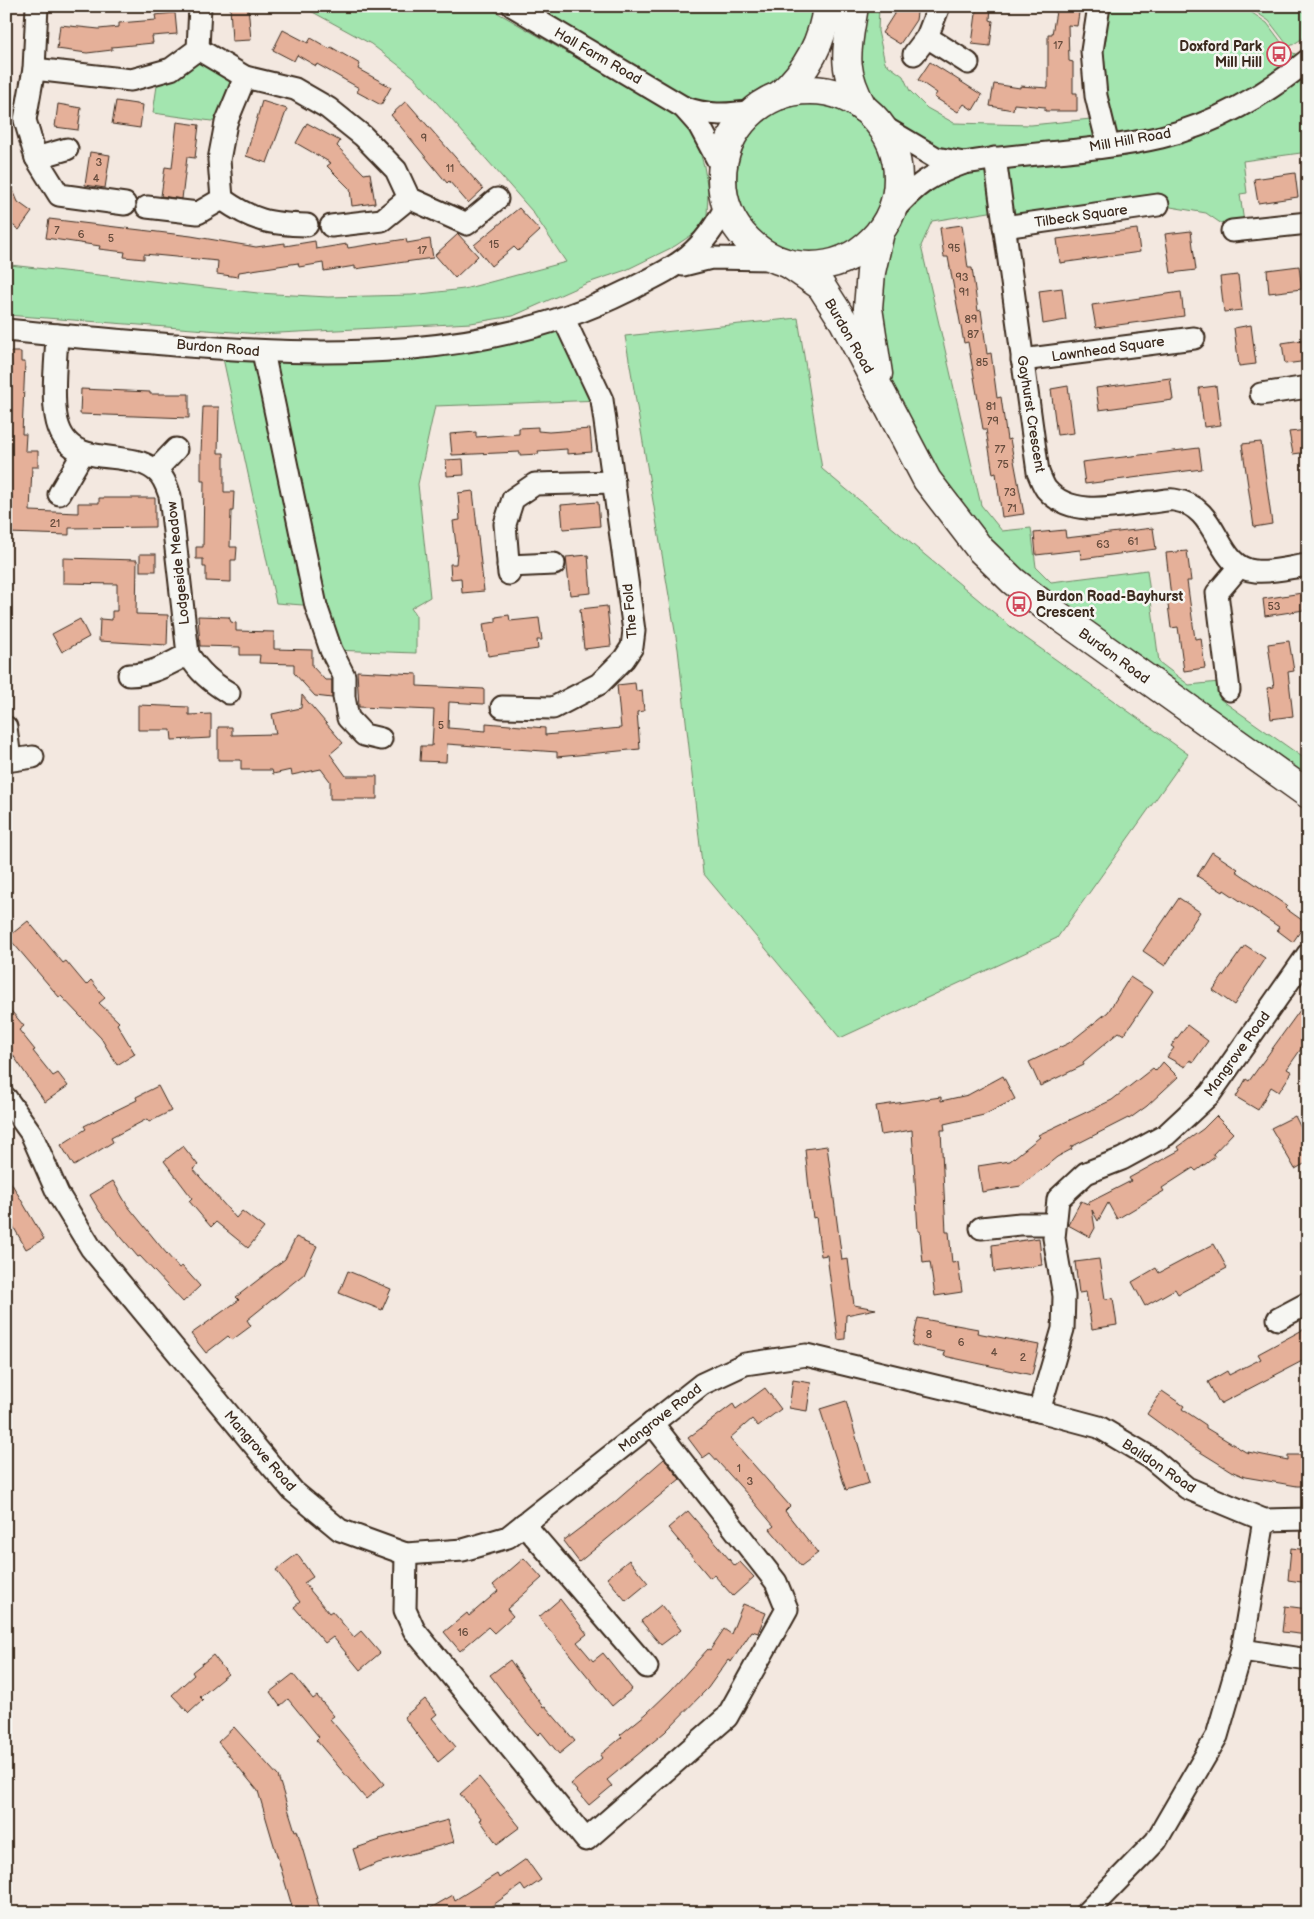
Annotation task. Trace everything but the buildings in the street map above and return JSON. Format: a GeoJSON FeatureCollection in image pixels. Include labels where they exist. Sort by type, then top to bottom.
{"type":"FeatureCollection","features":[{"type":"Feature","properties":{"kind":"main road"},"geometry":{"type":"LineString","coordinates":[[780,95],[797,80],[812,56],[824,26],[827,6]]}},
{"type":"Feature","properties":{"kind":"main road"},"geometry":{"type":"LineString","coordinates":[[854,6],[847,60],[851,86],[872,117]]}},
{"type":"Feature","properties":{"kind":"main road","name":"Burdon Road"},"geometry":{"type":"LineString","coordinates":[[881,393],[868,308],[871,272],[886,222],[897,195],[896,159],[891,142],[872,117],[844,97],[824,90],[802,90],[780,95],[752,111],[732,136],[722,168],[726,206],[742,235],[781,262],[821,286],[844,322],[881,393],[927,480],[980,549],[1013,581],[1044,606],[1308,794]]}},
{"type":"Feature","properties":{"kind":"main road"},"geometry":{"type":"LineString","coordinates":[[781,262],[823,266],[855,255],[886,222]]}},
{"type":"Feature","properties":{"kind":"street"},"geometry":{"type":"LineString","coordinates":[[37,6],[34,69],[25,120],[36,158],[59,195],[125,204]]}},
{"type":"Feature","properties":{"kind":"street"},"geometry":{"type":"LineString","coordinates":[[34,69],[131,80],[172,69],[198,48],[200,6]]}},
{"type":"Feature","properties":{"kind":"street","name":"Hall Farm Road"},"geometry":{"type":"LineString","coordinates":[[513,6],[682,107],[701,114],[724,115],[752,111]]}},
{"type":"Feature","properties":{"kind":"street"},"geometry":{"type":"LineString","coordinates":[[914,54],[928,37],[939,6]]}},
{"type":"Feature","properties":{"kind":"street"},"geometry":{"type":"LineString","coordinates":[[1099,6],[1092,51],[1096,96],[1108,145]]}},
{"type":"Feature","properties":{"kind":"street"},"geometry":{"type":"LineString","coordinates":[[928,37],[968,63]]}},
{"type":"Feature","properties":{"kind":"street"},"geometry":{"type":"LineString","coordinates":[[198,48],[245,77],[295,90],[328,108],[364,136],[396,170],[409,198],[467,224],[497,199]]}},
{"type":"Feature","properties":{"kind":"street","name":"Mill Hill Road"},"geometry":{"type":"LineString","coordinates":[[886,222],[915,186],[936,173],[964,163],[995,158],[1161,137],[1197,125],[1267,92],[1307,61]]}},
{"type":"Feature","properties":{"kind":"street"},"geometry":{"type":"LineString","coordinates":[[222,199],[219,160],[226,122],[245,77]]}},
{"type":"Feature","properties":{"kind":"street","name":"Hall Farm Road"},"geometry":{"type":"LineString","coordinates":[[682,107],[699,125],[722,168]]}},
{"type":"Feature","properties":{"kind":"street","name":"Mill Hill Road"},"geometry":{"type":"LineString","coordinates":[[872,117],[936,158],[964,163]]}},
{"type":"Feature","properties":{"kind":"street"},"geometry":{"type":"LineString","coordinates":[[36,158],[67,149]]}},
{"type":"Feature","properties":{"kind":"street","name":"Gayhurst Crescent"},"geometry":{"type":"LineString","coordinates":[[995,158],[1038,472],[1046,490],[1068,504],[1091,509],[1174,500],[1194,507],[1210,522],[1223,549],[1239,567]]}},
{"type":"Feature","properties":{"kind":"street"},"geometry":{"type":"LineString","coordinates":[[331,226],[382,220],[409,198]]}},
{"type":"Feature","properties":{"kind":"street"},"geometry":{"type":"LineString","coordinates":[[147,207],[198,213],[222,199]]}},
{"type":"Feature","properties":{"kind":"street"},"geometry":{"type":"LineString","coordinates":[[222,199],[242,213],[272,224],[306,225]]}},
{"type":"Feature","properties":{"kind":"street","name":"Tilbeck Square"},"geometry":{"type":"LineString","coordinates":[[1004,227],[1158,205]]}},
{"type":"Feature","properties":{"kind":"street"},"geometry":{"type":"LineString","coordinates":[[673,268],[701,246],[714,230],[726,206]]}},
{"type":"Feature","properties":{"kind":"street"},"geometry":{"type":"LineString","coordinates":[[1232,231],[1308,222]]}},
{"type":"Feature","properties":{"kind":"street"},"geometry":{"type":"LineString","coordinates":[[673,268],[712,258],[781,262]]}},
{"type":"Feature","properties":{"kind":"street","name":"Burdon Road"},"geometry":{"type":"LineString","coordinates":[[6,330],[57,336],[263,352],[326,353],[430,348],[498,337],[564,319],[597,306],[673,268]]}},
{"type":"Feature","properties":{"kind":"street","name":"The Fold"},"geometry":{"type":"LineString","coordinates":[[502,707],[553,708],[599,684],[624,659],[632,647],[634,631],[602,400],[564,319]]}},
{"type":"Feature","properties":{"kind":"street"},"geometry":{"type":"LineString","coordinates":[[57,336],[56,416],[61,432],[72,445],[83,453],[142,463],[156,470],[176,449]]}},
{"type":"Feature","properties":{"kind":"street","name":"Lawnhead Square"},"geometry":{"type":"LineString","coordinates":[[1022,360],[1194,338]]}},
{"type":"Feature","properties":{"kind":"street"},"geometry":{"type":"LineString","coordinates":[[263,352],[316,606],[344,676],[344,697],[348,718],[355,729],[364,735],[382,739]]}},
{"type":"Feature","properties":{"kind":"street"},"geometry":{"type":"LineString","coordinates":[[1261,394],[1308,388]]}},
{"type":"Feature","properties":{"kind":"street"},"geometry":{"type":"LineString","coordinates":[[59,494],[83,453]]}},
{"type":"Feature","properties":{"kind":"street","name":"Lodgeside Meadow"},"geometry":{"type":"LineString","coordinates":[[156,470],[165,482],[170,496],[188,654],[197,670],[229,693]]}},
{"type":"Feature","properties":{"kind":"street"},"geometry":{"type":"LineString","coordinates":[[554,564],[508,570],[505,524],[513,499],[534,484],[614,482]]}},
{"type":"Feature","properties":{"kind":"street"},"geometry":{"type":"LineString","coordinates":[[1229,690],[1217,594],[1239,567],[1255,572],[1308,565]]}},
{"type":"Feature","properties":{"kind":"street"},"geometry":{"type":"LineString","coordinates":[[129,675],[142,675],[158,670],[188,654]]}},
{"type":"Feature","properties":{"kind":"street"},"geometry":{"type":"LineString","coordinates":[[6,727],[8,760],[33,757]]}},
{"type":"Feature","properties":{"kind":"street","name":"Mangrove Road"},"geometry":{"type":"LineString","coordinates":[[6,1098],[31,1133],[58,1194],[91,1248],[293,1491],[340,1530],[406,1554],[463,1550],[508,1537],[702,1384],[745,1364],[806,1356],[1039,1411],[1063,1329],[1064,1296],[1054,1238],[1058,1199],[1086,1173],[1122,1159],[1166,1135],[1210,1094],[1308,954]]}},
{"type":"Feature","properties":{"kind":"street"},"geometry":{"type":"LineString","coordinates":[[981,1228],[1020,1224],[1055,1224]]}},
{"type":"Feature","properties":{"kind":"street"},"geometry":{"type":"LineString","coordinates":[[1278,1319],[1308,1304]]}},
{"type":"Feature","properties":{"kind":"street","name":"Baildon Road"},"geometry":{"type":"LineString","coordinates":[[1039,1411],[1099,1427],[1151,1458],[1187,1488],[1264,1520],[1308,1519]]}},
{"type":"Feature","properties":{"kind":"street"},"geometry":{"type":"LineString","coordinates":[[406,1554],[405,1610],[414,1630],[586,1840],[728,1717],[787,1609],[776,1582],[652,1423]]}},
{"type":"Feature","properties":{"kind":"street"},"geometry":{"type":"LineString","coordinates":[[1086,1913],[1156,1840],[1217,1736],[1242,1650],[1264,1520]]}},
{"type":"Feature","properties":{"kind":"street"},"geometry":{"type":"LineString","coordinates":[[524,1524],[647,1667]]}},
{"type":"Feature","properties":{"kind":"street"},"geometry":{"type":"LineString","coordinates":[[1242,1650],[1308,1660]]}},
{"type":"Feature","properties":{"kind":"green space"},"geometry":{"type":"Polygon","coordinates":[[[299,6],[486,6],[679,117],[689,127],[697,142],[704,166],[708,191],[707,216],[699,230],[675,246],[626,270],[585,284],[513,316],[471,323],[260,334],[6,315],[6,260],[10,265],[258,293],[328,297],[412,295],[464,289],[566,262],[532,211],[414,77],[371,44],[299,6]]]}},
{"type":"Feature","properties":{"kind":"green space"},"geometry":{"type":"Polygon","coordinates":[[[513,6],[827,6],[780,95],[752,111],[701,113],[513,6]]]}},
{"type":"Feature","properties":{"kind":"green space"},"geometry":{"type":"Polygon","coordinates":[[[854,6],[879,6],[878,31],[885,63],[903,76],[910,91],[927,108],[954,123],[1031,125],[1101,118],[1099,6],[1242,6],[1267,23],[1287,50],[1308,60],[1308,152],[1243,161],[1247,193],[1240,194],[1245,230],[1232,231],[1206,213],[1159,205],[1004,227],[1002,210],[932,221],[921,246],[981,505],[1002,531],[1031,528],[1036,567],[1051,582],[1147,570],[1159,662],[1189,685],[1219,682],[1220,699],[1308,761],[1308,794],[1013,581],[881,393],[868,308],[892,212],[963,163],[882,126],[873,116],[848,42],[854,6]]]}},
{"type":"Feature","properties":{"kind":"green space"},"geometry":{"type":"Polygon","coordinates":[[[1247,6],[1308,11],[1308,35],[1289,47],[1269,21],[1247,6]]]}},
{"type":"Feature","properties":{"kind":"green space"},"geometry":{"type":"Polygon","coordinates":[[[198,49],[245,77],[226,123],[153,113],[159,72],[198,49]]]}},
{"type":"Feature","properties":{"kind":"green space"},"geometry":{"type":"Polygon","coordinates":[[[814,102],[829,103],[844,108],[869,124],[885,149],[890,164],[890,194],[885,209],[869,234],[844,250],[829,255],[814,256],[799,255],[784,250],[759,234],[743,209],[738,194],[737,179],[738,164],[743,149],[759,124],[784,108],[799,103],[814,102]]]}},
{"type":"Feature","properties":{"kind":"green space"},"geometry":{"type":"Polygon","coordinates":[[[798,318],[822,469],[1016,631],[1188,754],[1057,938],[840,1038],[703,873],[678,649],[625,336],[798,318]]]}},
{"type":"Feature","properties":{"kind":"green space"},"geometry":{"type":"Polygon","coordinates":[[[564,319],[602,400],[435,406],[418,484],[430,597],[411,608],[416,616],[416,653],[331,650],[316,606],[276,603],[221,349],[325,353],[564,319]]]}},
{"type":"Feature","properties":{"kind":"place","name":"Doxford Park Mill Hill"},"geometry":{"type":"Point","coordinates":[1279,54]}},
{"type":"Feature","properties":{"kind":"place","name":"Burdon Road-Bayhurst Crescent"},"geometry":{"type":"Point","coordinates":[1019,604]}}]}
